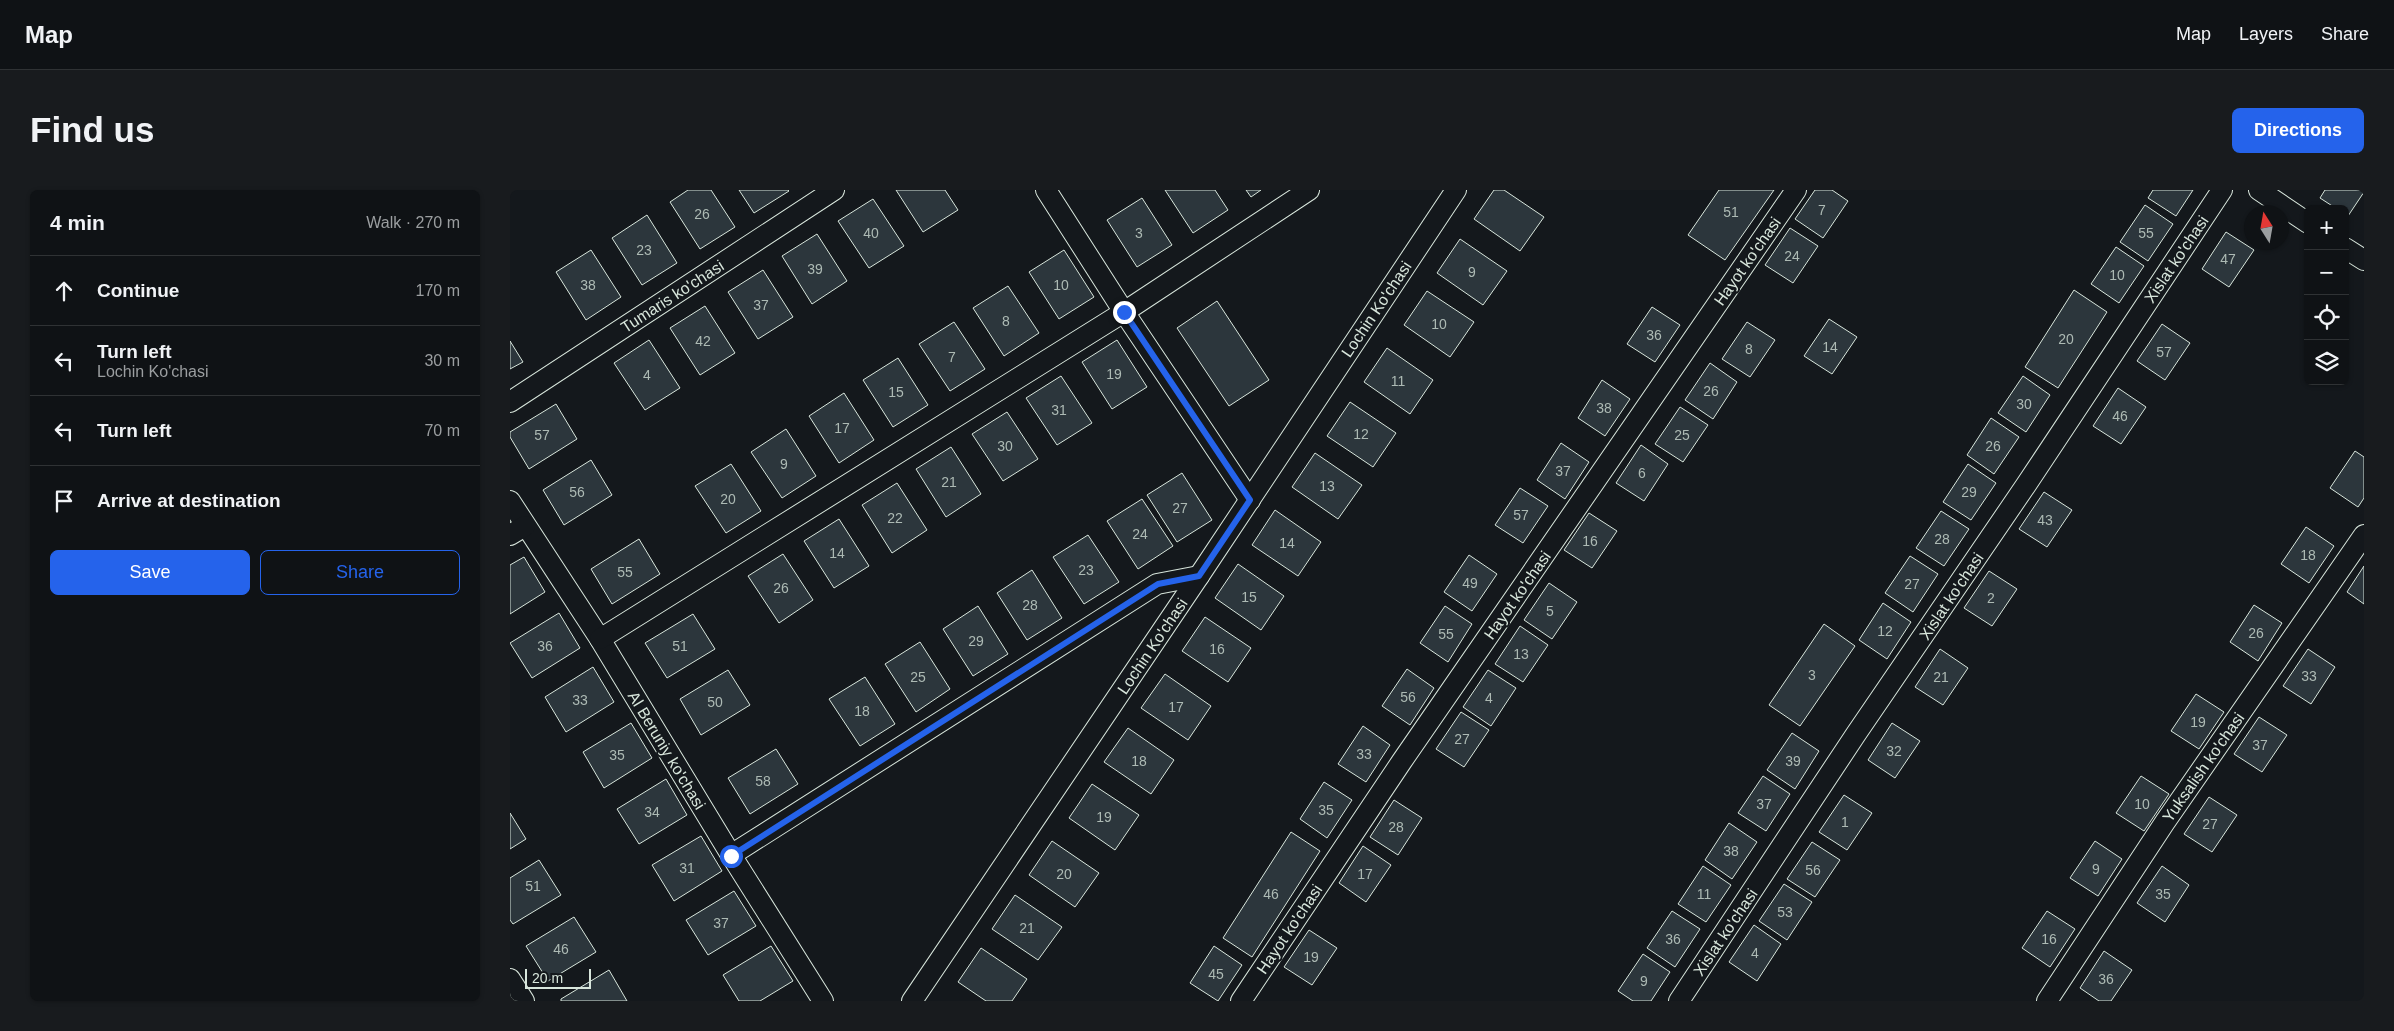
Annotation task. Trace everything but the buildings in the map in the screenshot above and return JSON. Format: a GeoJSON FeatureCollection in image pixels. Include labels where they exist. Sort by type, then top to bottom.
{"type":"FeatureCollection","features":[{"type":"Feature","properties":{"kind":"street","name":"Tumaris ko'chasi"},"geometry":{"type":"LineString","coordinates":[[510,402],[834,190]]}},
{"type":"Feature","properties":{"kind":"street"},"geometry":{"type":"LineString","coordinates":[[1046,190],[1124,312],[1250,500]]}},
{"type":"Feature","properties":{"kind":"street"},"geometry":{"type":"LineString","coordinates":[[600,639],[1124,312],[1309,190]]}},
{"type":"Feature","properties":{"kind":"street","name":"Lochin Ko'chasi"},"geometry":{"type":"LineString","coordinates":[[912,1001],[1250,500],[1456,190]]}},
{"type":"Feature","properties":{"kind":"street","name":"Hayot ko'chasi"},"geometry":{"type":"LineString","coordinates":[[1241,1001],[1408,753],[1796,190]]}},
{"type":"Feature","properties":{"kind":"street","name":"Xislat ko'chasi"},"geometry":{"type":"LineString","coordinates":[[1679,1001],[2222,190]]}},
{"type":"Feature","properties":{"kind":"street"},"geometry":{"type":"LineString","coordinates":[[2266,192],[2304,220]]}},
{"type":"Feature","properties":{"kind":"street"},"geometry":{"type":"LineString","coordinates":[[2348,250],[2364,260]]}},
{"type":"Feature","properties":{"kind":"street","name":"Al Beruniy ko'chasi"},"geometry":{"type":"LineString","coordinates":[[510,501],[517,531],[600,639],[731,856],[823,1001]]}},
{"type":"Feature","properties":{"kind":"street","name":"Yuksalish ko'chasi"},"geometry":{"type":"LineString","coordinates":[[2047,1001],[2165,822],[2364,535]]}},
{"type":"Feature","properties":{"kind":"street"},"geometry":{"type":"LineString","coordinates":[[731,856],[1158,584],[1199,576]]}},
{"type":"Feature","properties":{"kind":"street"},"geometry":{"type":"LineString","coordinates":[[510,979],[524,1001]]}},
{"type":"Feature","properties":{"kind":"route"},"geometry":{"type":"LineString","coordinates":[[731,856],[1158,584],[1199,576],[1250,500],[1124,312]]}}]}
